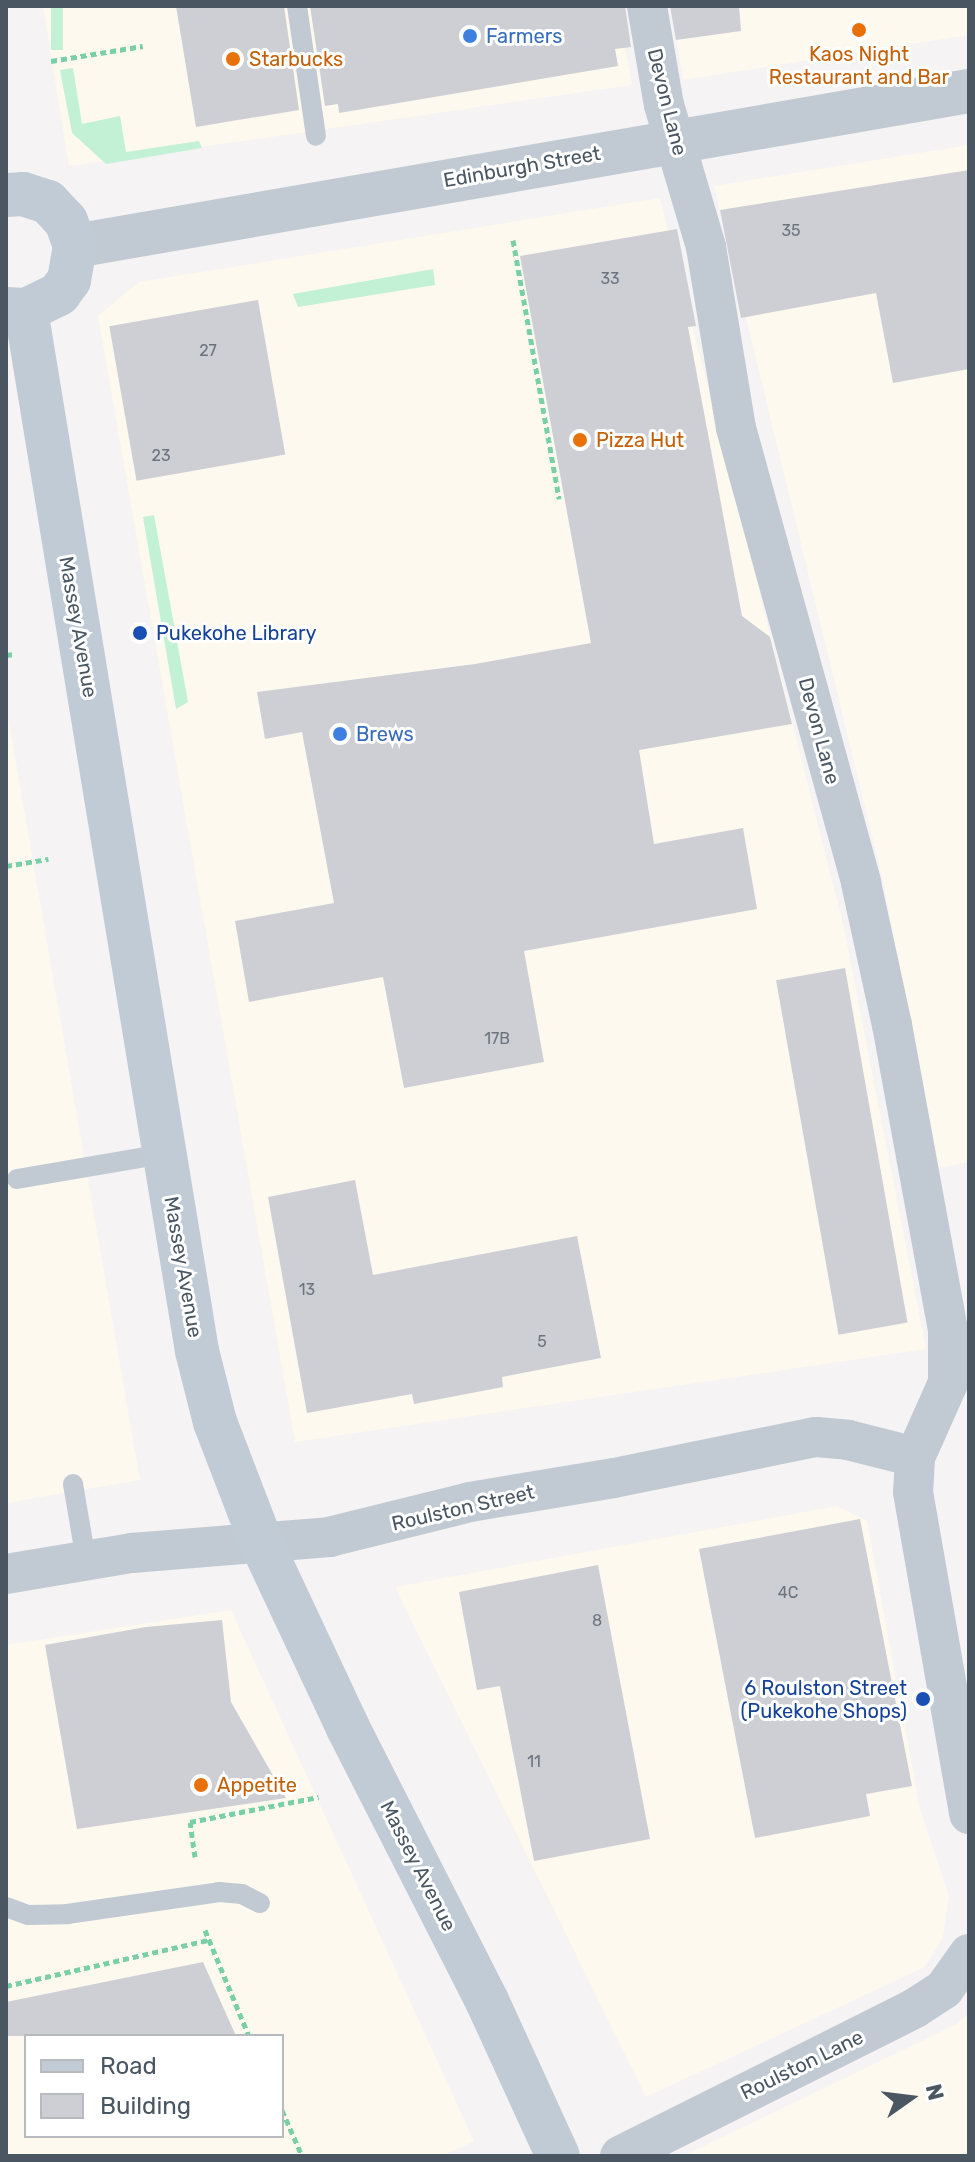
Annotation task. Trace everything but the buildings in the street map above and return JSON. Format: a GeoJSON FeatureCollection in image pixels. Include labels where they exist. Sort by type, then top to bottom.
{"type":"FeatureCollection","features":[{"type":"Feature","properties":{"kind":"main road"},"geometry":{"type":"LineString","coordinates":[[7,188],[48,202],[66,221],[75,246],[69,280],[59,294],[16,310]]}},
{"type":"Feature","properties":{"kind":"main road","name":"Massey Avenue"},"geometry":{"type":"LineString","coordinates":[[16,310],[204,1379],[225,1450],[261,1542],[348,1728],[487,2001],[558,2156]]}},
{"type":"Feature","properties":{"kind":"street","name":"Devon Lane"},"geometry":{"type":"LineString","coordinates":[[647,6],[661,90],[706,247],[736,428],[861,883],[892,1025],[948,1330],[948,1383],[915,1457]]}},
{"type":"Feature","properties":{"kind":"street","name":"Edinburgh Street"},"geometry":{"type":"LineString","coordinates":[[75,246],[969,91]]}},
{"type":"Feature","properties":{"kind":"street","name":"Roulston Street"},"geometry":{"type":"LineString","coordinates":[[6,1574],[86,1560],[360,1532],[470,1502],[614,1478],[816,1437],[848,1440],[915,1457]]}},
{"type":"Feature","properties":{"kind":"street"},"geometry":{"type":"LineString","coordinates":[[915,1457],[914,1508],[969,1814]]}},
{"type":"Feature","properties":{"kind":"street","name":"Roulston Lane"},"geometry":{"type":"LineString","coordinates":[[620,2156],[915,2008],[944,1989],[969,1954]]}},
{"type":"Feature","properties":{"kind":"lane"},"geometry":{"type":"LineString","coordinates":[[297,6],[316,136]]}},
{"type":"Feature","properties":{"kind":"lane"},"geometry":{"type":"LineString","coordinates":[[17,1179],[164,1154]]}},
{"type":"Feature","properties":{"kind":"lane"},"geometry":{"type":"LineString","coordinates":[[73,1484],[86,1560]]}},
{"type":"Feature","properties":{"kind":"lane"},"geometry":{"type":"LineString","coordinates":[[6,1907],[28,1915],[67,1914],[219,1892],[242,1894],[260,1903]]}},
{"type":"Feature","properties":{"kind":"path"},"geometry":{"type":"LineString","coordinates":[[51,61],[143,46]]}},
{"type":"Feature","properties":{"kind":"path"},"geometry":{"type":"LineString","coordinates":[[513,240],[559,499]]}},
{"type":"Feature","properties":{"kind":"path"},"geometry":{"type":"LineString","coordinates":[[6,655],[15,654]]}},
{"type":"Feature","properties":{"kind":"path"},"geometry":{"type":"LineString","coordinates":[[6,866],[48,859]]}},
{"type":"Feature","properties":{"kind":"path"},"geometry":{"type":"LineString","coordinates":[[196,1864],[190,1822],[319,1797]]}},
{"type":"Feature","properties":{"kind":"path"},"geometry":{"type":"LineString","coordinates":[[202,1921],[248,2034]]}},
{"type":"Feature","properties":{"kind":"path"},"geometry":{"type":"LineString","coordinates":[[6,1986],[209,1940]]}},
{"type":"Feature","properties":{"kind":"path"},"geometry":{"type":"LineString","coordinates":[[284,2115],[302,2156]]}},
{"type":"Feature","properties":{"kind":"shaded area"},"geometry":{"type":"Polygon","coordinates":[[[43,6],[618,6],[632,85],[69,166],[43,6]]]}},
{"type":"Feature","properties":{"kind":"shaded area"},"geometry":{"type":"Polygon","coordinates":[[[671,6],[969,6],[969,35],[683,80],[671,6]]]}},
{"type":"Feature","properties":{"kind":"shaded area"},"geometry":{"type":"Polygon","coordinates":[[[969,145],[969,1162],[938,1168],[883,881],[714,186],[969,145]]]}},
{"type":"Feature","properties":{"kind":"shaded area"},"geometry":{"type":"Polygon","coordinates":[[[660,198],[843,924],[926,1349],[295,1442],[98,316],[139,282],[660,198]]]}},
{"type":"Feature","properties":{"kind":"shaded area"},"geometry":{"type":"Polygon","coordinates":[[[6,705],[140,1480],[6,1503],[6,705]]]}},
{"type":"Feature","properties":{"kind":"shaded area"},"geometry":{"type":"Polygon","coordinates":[[[837,1506],[867,1521],[920,1809],[949,1896],[943,1937],[925,1967],[646,2097],[395,1587],[837,1506]]]}},
{"type":"Feature","properties":{"kind":"shaded area"},"geometry":{"type":"Polygon","coordinates":[[[231,1610],[474,2141],[442,2156],[6,2156],[6,1645],[231,1610]]]}},
{"type":"Feature","properties":{"kind":"shaded area"},"geometry":{"type":"Polygon","coordinates":[[[969,2013],[969,2156],[683,2156],[957,2024],[969,2013]]]}},
{"type":"Feature","properties":{"kind":"green space"},"geometry":{"type":"Polygon","coordinates":[[[51,6],[63,6],[63,50],[51,50],[51,6]]]}},
{"type":"Feature","properties":{"kind":"green space"},"geometry":{"type":"Polygon","coordinates":[[[73,68],[82,124],[120,116],[126,152],[199,141],[202,148],[106,164],[72,133],[60,70],[73,68]]]}},
{"type":"Feature","properties":{"kind":"green space"},"geometry":{"type":"Polygon","coordinates":[[[433,269],[435,285],[298,307],[293,294],[433,269]]]}},
{"type":"Feature","properties":{"kind":"green space"},"geometry":{"type":"Polygon","coordinates":[[[154,515],[188,702],[176,709],[143,517],[154,515]]]}},
{"type":"Feature","properties":{"kind":"place","name":"Kaos Night Restaurant and Bar"},"geometry":{"type":"Point","coordinates":[859,30]}},
{"type":"Feature","properties":{"kind":"place","name":"Farmers"},"geometry":{"type":"Point","coordinates":[470,36]}},
{"type":"Feature","properties":{"kind":"place","name":"Starbucks"},"geometry":{"type":"Point","coordinates":[233,59]}},
{"type":"Feature","properties":{"kind":"place","name":"Pizza Hut"},"geometry":{"type":"Point","coordinates":[580,440]}},
{"type":"Feature","properties":{"kind":"place","name":"Pukekohe Library"},"geometry":{"type":"Point","coordinates":[140,633]}},
{"type":"Feature","properties":{"kind":"place","name":"Brews"},"geometry":{"type":"Point","coordinates":[340,734]}},
{"type":"Feature","properties":{"kind":"place","name":"6 Roulston Street (Pukekohe Shops)"},"geometry":{"type":"Point","coordinates":[923,1699]}},
{"type":"Feature","properties":{"kind":"place","name":"Appetite"},"geometry":{"type":"Point","coordinates":[201,1785]}}]}
